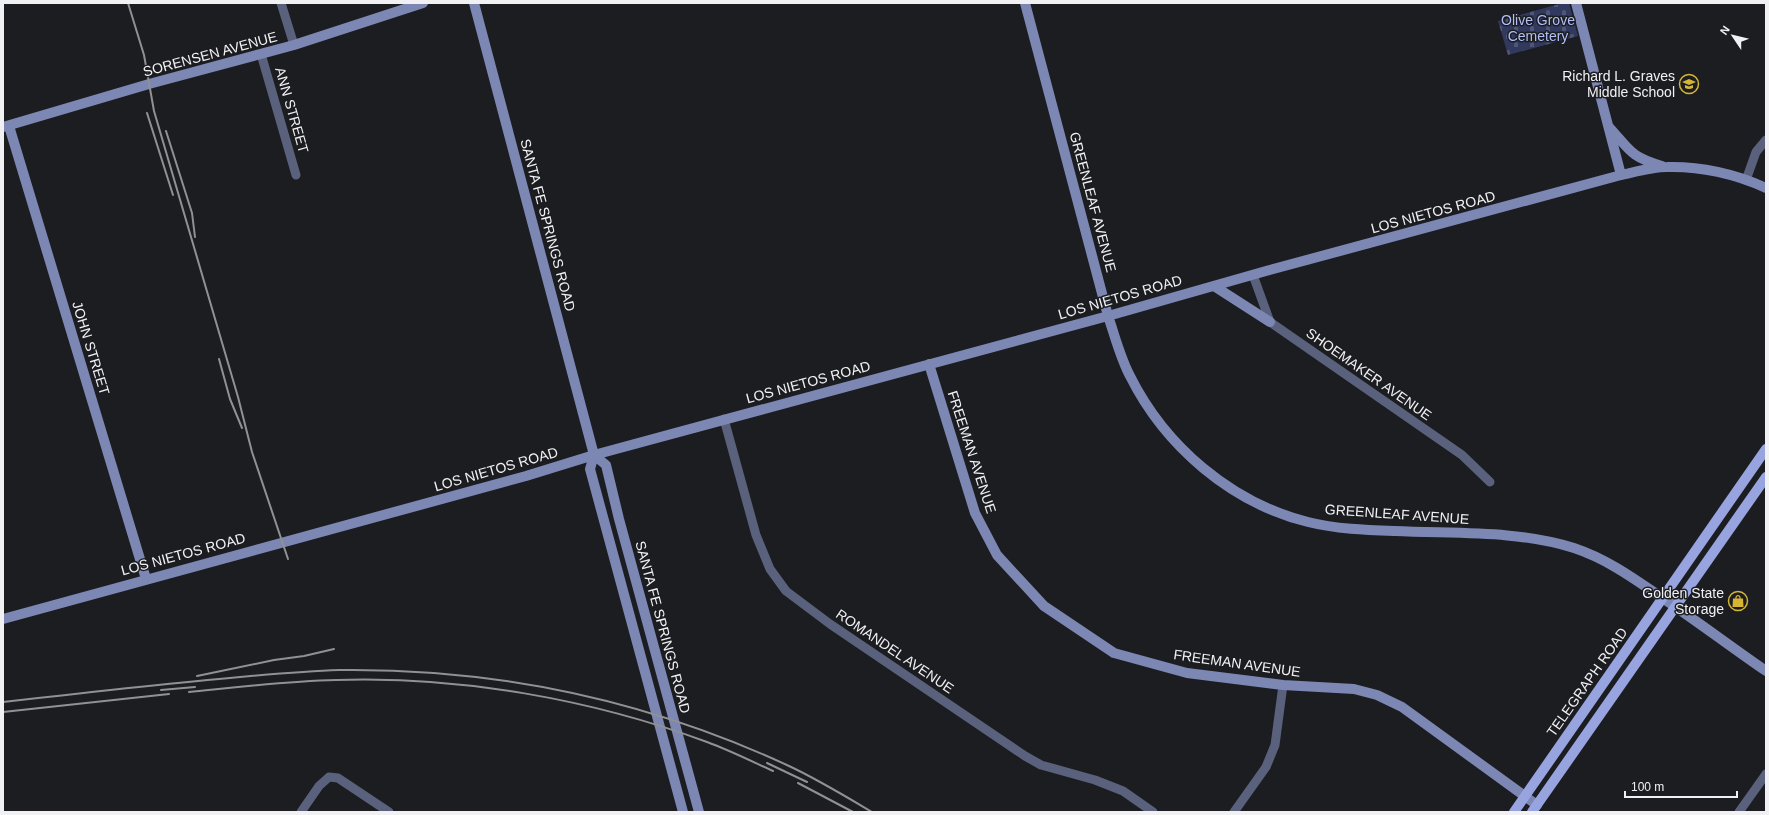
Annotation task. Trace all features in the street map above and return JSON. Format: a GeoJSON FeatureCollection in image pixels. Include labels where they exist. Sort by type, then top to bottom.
{"type":"FeatureCollection","features":[{"type":"Feature","properties":{"kind":"main road","name":"SORENSEN AVENUE"},"geometry":{"type":"LineString","coordinates":[[6,127],[149,84],[294,45],[423,3]]}},
{"type":"Feature","properties":{"kind":"main road","name":"SANTA FE SPRINGS ROAD"},"geometry":{"type":"LineString","coordinates":[[474,3],[594,455],[590,469],[683,812]]}},
{"type":"Feature","properties":{"kind":"main road","name":"GREENLEAF AVENUE"},"geometry":{"type":"LineString","coordinates":[[1025,3],[1108,316],[1121,356],[1146,406],[1187,454],[1212,476],[1246,497],[1287,516],[1338,528],[1505,534],[1545,540],[1596,557],[1623,570],[1663,598]]}},
{"type":"Feature","properties":{"kind":"main road"},"geometry":{"type":"LineString","coordinates":[[1576,3],[1621,175]]}},
{"type":"Feature","properties":{"kind":"main road"},"geometry":{"type":"LineString","coordinates":[[1608,125],[1627,149],[1636,157],[1666,166],[1720,172],[1766,188]]}},
{"type":"Feature","properties":{"kind":"main road","name":"JOHN STREET"},"geometry":{"type":"LineString","coordinates":[[6,127],[146,579]]}},
{"type":"Feature","properties":{"kind":"main road","name":"LOS NIETOS ROAD"},"geometry":{"type":"LineString","coordinates":[[3,619],[526,476],[594,455],[724,419],[1108,316],[1621,175],[1666,166]]}},
{"type":"Feature","properties":{"kind":"main road"},"geometry":{"type":"LineString","coordinates":[[1214,286],[1270,322]]}},
{"type":"Feature","properties":{"kind":"main road","name":"FREEMAN AVENUE"},"geometry":{"type":"LineString","coordinates":[[929,364],[975,513],[997,554],[1044,606],[1114,653],[1187,673],[1283,685],[1354,689],[1377,695],[1402,707],[1525,796],[1534,808]]}},
{"type":"Feature","properties":{"kind":"main road","name":"TELEGRAPH ROAD"},"geometry":{"type":"LineString","coordinates":[[1514,812],[1766,449]]}},
{"type":"Feature","properties":{"kind":"main road","name":"SANTA FE SPRINGS ROAD"},"geometry":{"type":"LineString","coordinates":[[594,455],[606,465],[630,561],[699,812]]}},
{"type":"Feature","properties":{"kind":"main road"},"geometry":{"type":"LineString","coordinates":[[1750,472],[1764,479]]}},
{"type":"Feature","properties":{"kind":"main road","name":"TELEGRAPH ROAD"},"geometry":{"type":"LineString","coordinates":[[1534,808],[1676,607],[1764,479]]}},
{"type":"Feature","properties":{"kind":"main road"},"geometry":{"type":"LineString","coordinates":[[616,564],[630,561]]}},
{"type":"Feature","properties":{"kind":"main road"},"geometry":{"type":"LineString","coordinates":[[1663,598],[1766,671]]}},
{"type":"Feature","properties":{"kind":"street","name":"ANN STREET"},"geometry":{"type":"LineString","coordinates":[[281,3],[294,45]]}},
{"type":"Feature","properties":{"kind":"street","name":"ANN STREET"},"geometry":{"type":"LineString","coordinates":[[261,54],[296,175]]}},
{"type":"Feature","properties":{"kind":"street"},"geometry":{"type":"LineString","coordinates":[[1746,180],[1756,152],[1766,140]]}},
{"type":"Feature","properties":{"kind":"street"},"geometry":{"type":"LineString","coordinates":[[1253,275],[1270,322]]}},
{"type":"Feature","properties":{"kind":"street","name":"SHOEMAKER AVENUE"},"geometry":{"type":"LineString","coordinates":[[1270,322],[1462,455],[1490,482]]}},
{"type":"Feature","properties":{"kind":"street","name":"ROMANDEL AVENUE"},"geometry":{"type":"LineString","coordinates":[[724,419],[756,535],[770,569],[786,591],[836,629],[1025,756],[1041,765],[1095,780],[1123,790],[1154,812]]}},
{"type":"Feature","properties":{"kind":"street"},"geometry":{"type":"LineString","coordinates":[[1234,812],[1266,767],[1275,745],[1283,685]]}},
{"type":"Feature","properties":{"kind":"street"},"geometry":{"type":"LineString","coordinates":[[1739,812],[1766,774]]}},
{"type":"Feature","properties":{"kind":"street"},"geometry":{"type":"LineString","coordinates":[[301,812],[319,786],[329,777],[338,778],[389,812]]}},
{"type":"Feature","properties":{"kind":"green space","name":"Olive Grove Cemetery"},"geometry":{"type":"Polygon","coordinates":[[[1563,3],[1569,3],[1578,36],[1508,55],[1498,21],[1563,3]]]}},
{"type":"Feature","properties":{"kind":"railway"},"geometry":{"type":"LineString","coordinates":[[128,3],[144,55],[154,111],[238,397],[252,452],[288,559]]}},
{"type":"Feature","properties":{"kind":"railway"},"geometry":{"type":"LineString","coordinates":[[147,113],[173,195]]}},
{"type":"Feature","properties":{"kind":"railway"},"geometry":{"type":"LineString","coordinates":[[166,131],[192,213],[195,237]]}},
{"type":"Feature","properties":{"kind":"railway"},"geometry":{"type":"LineString","coordinates":[[219,359],[230,399],[242,428]]}},
{"type":"Feature","properties":{"kind":"railway"},"geometry":{"type":"LineString","coordinates":[[197,676],[334,649]]}},
{"type":"Feature","properties":{"kind":"railway"},"geometry":{"type":"LineString","coordinates":[[3,702],[181,683],[327,670],[397,671],[455,675],[512,682],[569,692],[625,706],[681,723],[735,743],[789,766],[872,812]]}},
{"type":"Feature","properties":{"kind":"railway"},"geometry":{"type":"LineString","coordinates":[[189,692],[281,683],[336,680],[383,680],[430,682],[524,693],[571,702],[663,727],[707,742],[773,771]]}},
{"type":"Feature","properties":{"kind":"railway"},"geometry":{"type":"LineString","coordinates":[[161,690],[195,687]]}},
{"type":"Feature","properties":{"kind":"railway"},"geometry":{"type":"LineString","coordinates":[[3,712],[169,694]]}},
{"type":"Feature","properties":{"kind":"railway"},"geometry":{"type":"LineString","coordinates":[[767,763],[807,782]]}},
{"type":"Feature","properties":{"kind":"railway"},"geometry":{"type":"LineString","coordinates":[[798,783],[853,812]]}},
{"type":"Feature","properties":{"kind":"place","name":"Richard L. Graves Middle School"},"geometry":{"type":"Point","coordinates":[1689,84]}},
{"type":"Feature","properties":{"kind":"place","name":"Golden State Storage"},"geometry":{"type":"Point","coordinates":[1738,601]}}]}
